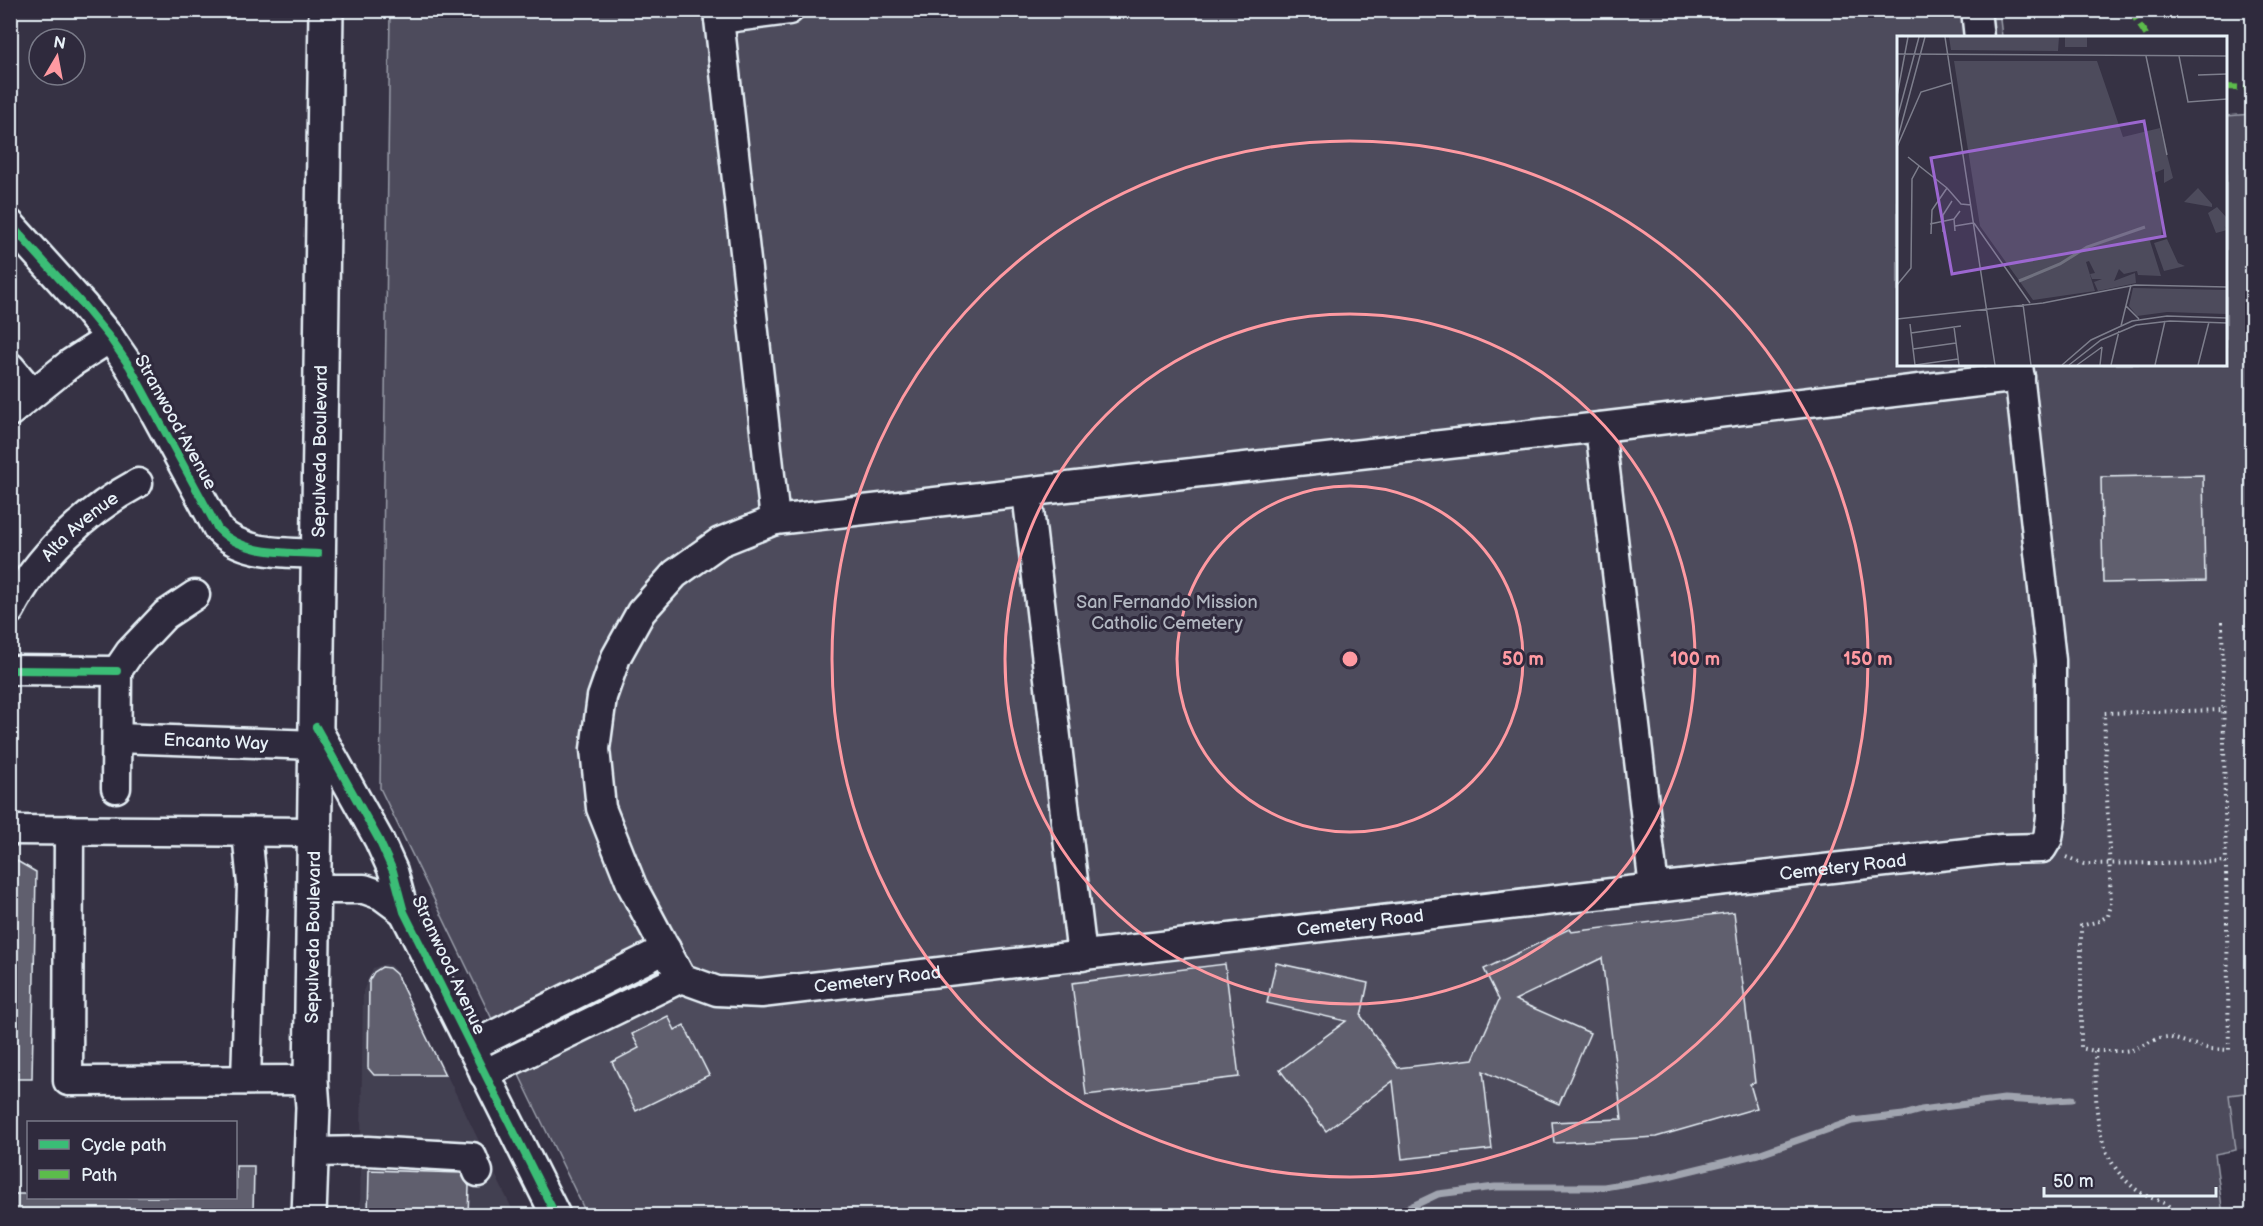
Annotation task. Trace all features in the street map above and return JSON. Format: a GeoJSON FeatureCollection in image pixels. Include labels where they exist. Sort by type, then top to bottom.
{"type":"FeatureCollection","features":[{"type":"Feature","properties":{"kind":"main road","name":"Sepulveda Boulevard"},"geometry":{"type":"LineString","coordinates":[[309,1215],[313,1107],[311,1080],[326,10]]}},
{"type":"Feature","properties":{"kind":"street"},"geometry":{"type":"LineString","coordinates":[[775,520],[719,15],[789,10]]}},
{"type":"Feature","properties":{"kind":"street"},"geometry":{"type":"LineString","coordinates":[[1976,10],[1979,36]]}},
{"type":"Feature","properties":{"kind":"street","name":"Stranwood Avenue"},"geometry":{"type":"LineString","coordinates":[[10,224],[110,338],[130,367],[218,529],[227,538],[252,548],[318,554]]}},
{"type":"Feature","properties":{"kind":"street"},"geometry":{"type":"LineString","coordinates":[[10,412],[71,363],[110,338]]}},
{"type":"Feature","properties":{"kind":"street"},"geometry":{"type":"LineString","coordinates":[[10,367],[32,393]]}},
{"type":"Feature","properties":{"kind":"street"},"geometry":{"type":"LineString","coordinates":[[484,1074],[681,978],[632,886],[601,808],[595,749],[602,697],[616,657],[641,612],[675,574],[720,542],[775,520],[1600,427],[2019,371],[2051,660],[2051,817],[2048,838],[2042,848]]}},
{"type":"Feature","properties":{"kind":"street"},"geometry":{"type":"LineString","coordinates":[[1600,427],[1654,888]]}},
{"type":"Feature","properties":{"kind":"street","name":"Alta Avenue"},"geometry":{"type":"LineString","coordinates":[[10,610],[44,559],[91,513],[138,483]]}},
{"type":"Feature","properties":{"kind":"street"},"geometry":{"type":"LineString","coordinates":[[1028,493],[1082,956]]}},
{"type":"Feature","properties":{"kind":"street"},"geometry":{"type":"LineString","coordinates":[[116,788],[117,671],[130,652],[165,615],[195,595]]}},
{"type":"Feature","properties":{"kind":"street"},"geometry":{"type":"LineString","coordinates":[[10,670],[117,671]]}},
{"type":"Feature","properties":{"kind":"street","name":"Stranwood Avenue"},"geometry":{"type":"LineString","coordinates":[[316,736],[379,840],[393,871],[404,912],[555,1215]]}},
{"type":"Feature","properties":{"kind":"street","name":"Encanto Way"},"geometry":{"type":"LineString","coordinates":[[117,738],[316,736]]}},
{"type":"Feature","properties":{"kind":"street"},"geometry":{"type":"LineString","coordinates":[[10,830],[314,832]]}},
{"type":"Feature","properties":{"kind":"street"},"geometry":{"type":"LineString","coordinates":[[69,830],[68,1082],[311,1080]]}},
{"type":"Feature","properties":{"kind":"street"},"geometry":{"type":"LineString","coordinates":[[246,1080],[252,890],[247,832]]}},
{"type":"Feature","properties":{"kind":"street","name":"Cemetery Road"},"geometry":{"type":"LineString","coordinates":[[681,978],[717,991],[761,993],[1654,888],[2001,849],[2042,848]]}},
{"type":"Feature","properties":{"kind":"street","name":"Stranwood Avenue"},"geometry":{"type":"LineString","coordinates":[[315,889],[364,890],[381,895],[404,912]]}},
{"type":"Feature","properties":{"kind":"street"},"geometry":{"type":"LineString","coordinates":[[471,1047],[666,949]]}},
{"type":"Feature","properties":{"kind":"street"},"geometry":{"type":"LineString","coordinates":[[310,1152],[368,1151],[472,1157],[478,1172]]}},
{"type":"Feature","properties":{"kind":"path"},"geometry":{"type":"LineString","coordinates":[[2222,622],[2224,710],[2229,1050],[2210,1049],[2168,1037],[2132,1050],[2095,1051],[2081,1048],[2081,926],[2109,916],[2111,905],[2104,713],[2224,710]]}},
{"type":"Feature","properties":{"kind":"path"},"geometry":{"type":"LineString","coordinates":[[2042,848],[2084,864],[2226,862]]}},
{"type":"Feature","properties":{"kind":"path"},"geometry":{"type":"LineString","coordinates":[[2095,1051],[2098,1123],[2105,1148],[2128,1183],[2141,1193],[2170,1207],[2176,1215]]}},
{"type":"Feature","properties":{"kind":"shaded area"},"geometry":{"type":"Polygon","coordinates":[[[2252,554],[2252,677],[2247,677],[2246,556],[2252,554]]]}},
{"type":"Feature","properties":{"kind":"shaded area"},"geometry":{"type":"Polygon","coordinates":[[[385,964],[390,965],[396,971],[515,1215],[360,1216],[363,991],[373,968],[385,964]]]}},
{"type":"Feature","properties":{"kind":"shaded area"},"geometry":{"type":"Polygon","coordinates":[[[2252,1092],[2252,1147],[2236,1150],[2229,1095],[2252,1092]]]}},
{"type":"Feature","properties":{"kind":"green space","name":"San Fernando Mission Catholic Cemetery"},"geometry":{"type":"Polygon","coordinates":[[[390,11],[1999,11],[2002,36],[1897,36],[1897,366],[2227,366],[2227,116],[2252,114],[2252,554],[2246,557],[2247,676],[2252,677],[2252,1092],[2229,1095],[2236,1150],[2215,1154],[2223,1215],[587,1215],[380,788],[390,11]]]}},
{"type":"Feature","properties":{"kind":"building"},"geometry":{"type":"Polygon","coordinates":[[[2203,475],[2205,581],[2103,583],[2101,477],[2203,475]]]}},
{"type":"Feature","properties":{"kind":"building"},"geometry":{"type":"Polygon","coordinates":[[[10,857],[36,872],[32,1079],[10,1079],[10,857]]]}},
{"type":"Feature","properties":{"kind":"building"},"geometry":{"type":"Polygon","coordinates":[[[1734,912],[1755,1083],[1750,1084],[1757,1108],[1656,1137],[1554,1143],[1552,1122],[1622,1119],[1602,958],[1515,1000],[1590,1033],[1559,1104],[1483,1071],[1492,1149],[1402,1159],[1393,1081],[1326,1131],[1280,1070],[1346,1021],[1267,1003],[1276,963],[1368,983],[1361,1016],[1398,1068],[1473,1059],[1499,1000],[1484,969],[1569,929],[1571,932],[1734,912]]]}},
{"type":"Feature","properties":{"kind":"building"},"geometry":{"type":"Polygon","coordinates":[[[1225,964],[1239,1077],[1086,1095],[1072,983],[1225,964]]]}},
{"type":"Feature","properties":{"kind":"building"},"geometry":{"type":"Polygon","coordinates":[[[382,967],[389,968],[396,974],[445,1075],[374,1075],[368,1068],[369,981],[374,972],[382,967]]]}},
{"type":"Feature","properties":{"kind":"building"},"geometry":{"type":"Polygon","coordinates":[[[668,1016],[675,1030],[684,1025],[709,1075],[636,1111],[612,1062],[639,1048],[632,1034],[668,1016]]]}},
{"type":"Feature","properties":{"kind":"building"},"geometry":{"type":"Polygon","coordinates":[[[237,1166],[254,1166],[253,1215],[10,1215],[10,1194],[27,1194],[27,1199],[237,1199],[237,1166]]]}},
{"type":"Feature","properties":{"kind":"building"},"geometry":{"type":"Polygon","coordinates":[[[369,1170],[461,1173],[469,1186],[468,1215],[368,1215],[369,1170]]]}},
{"type":"Feature","properties":{"kind":"waterway"},"geometry":{"type":"LineString","coordinates":[[1384,1216],[1402,1211],[1438,1194],[1495,1187],[1604,1187],[1664,1177],[1758,1154],[1852,1121],[2004,1099],[2037,1101],[2072,1099]]}},
{"type":"Feature","properties":{"kind":"marked path"},"geometry":{"type":"LineString","coordinates":[[2130,10],[2147,36]]}},
{"type":"Feature","properties":{"kind":"marked path"},"geometry":{"type":"LineString","coordinates":[[2227,87],[2252,88]]}},
{"type":"Feature","properties":{"kind":"cycle path"},"geometry":{"type":"LineString","coordinates":[[10,224],[83,305],[130,367],[218,529],[239,544],[252,548],[265,551],[318,554]]}},
{"type":"Feature","properties":{"kind":"cycle path"},"geometry":{"type":"LineString","coordinates":[[10,670],[117,671]]}},
{"type":"Feature","properties":{"kind":"cycle path"},"geometry":{"type":"LineString","coordinates":[[316,727],[379,840],[393,871],[404,912],[556,1216]]}}]}
